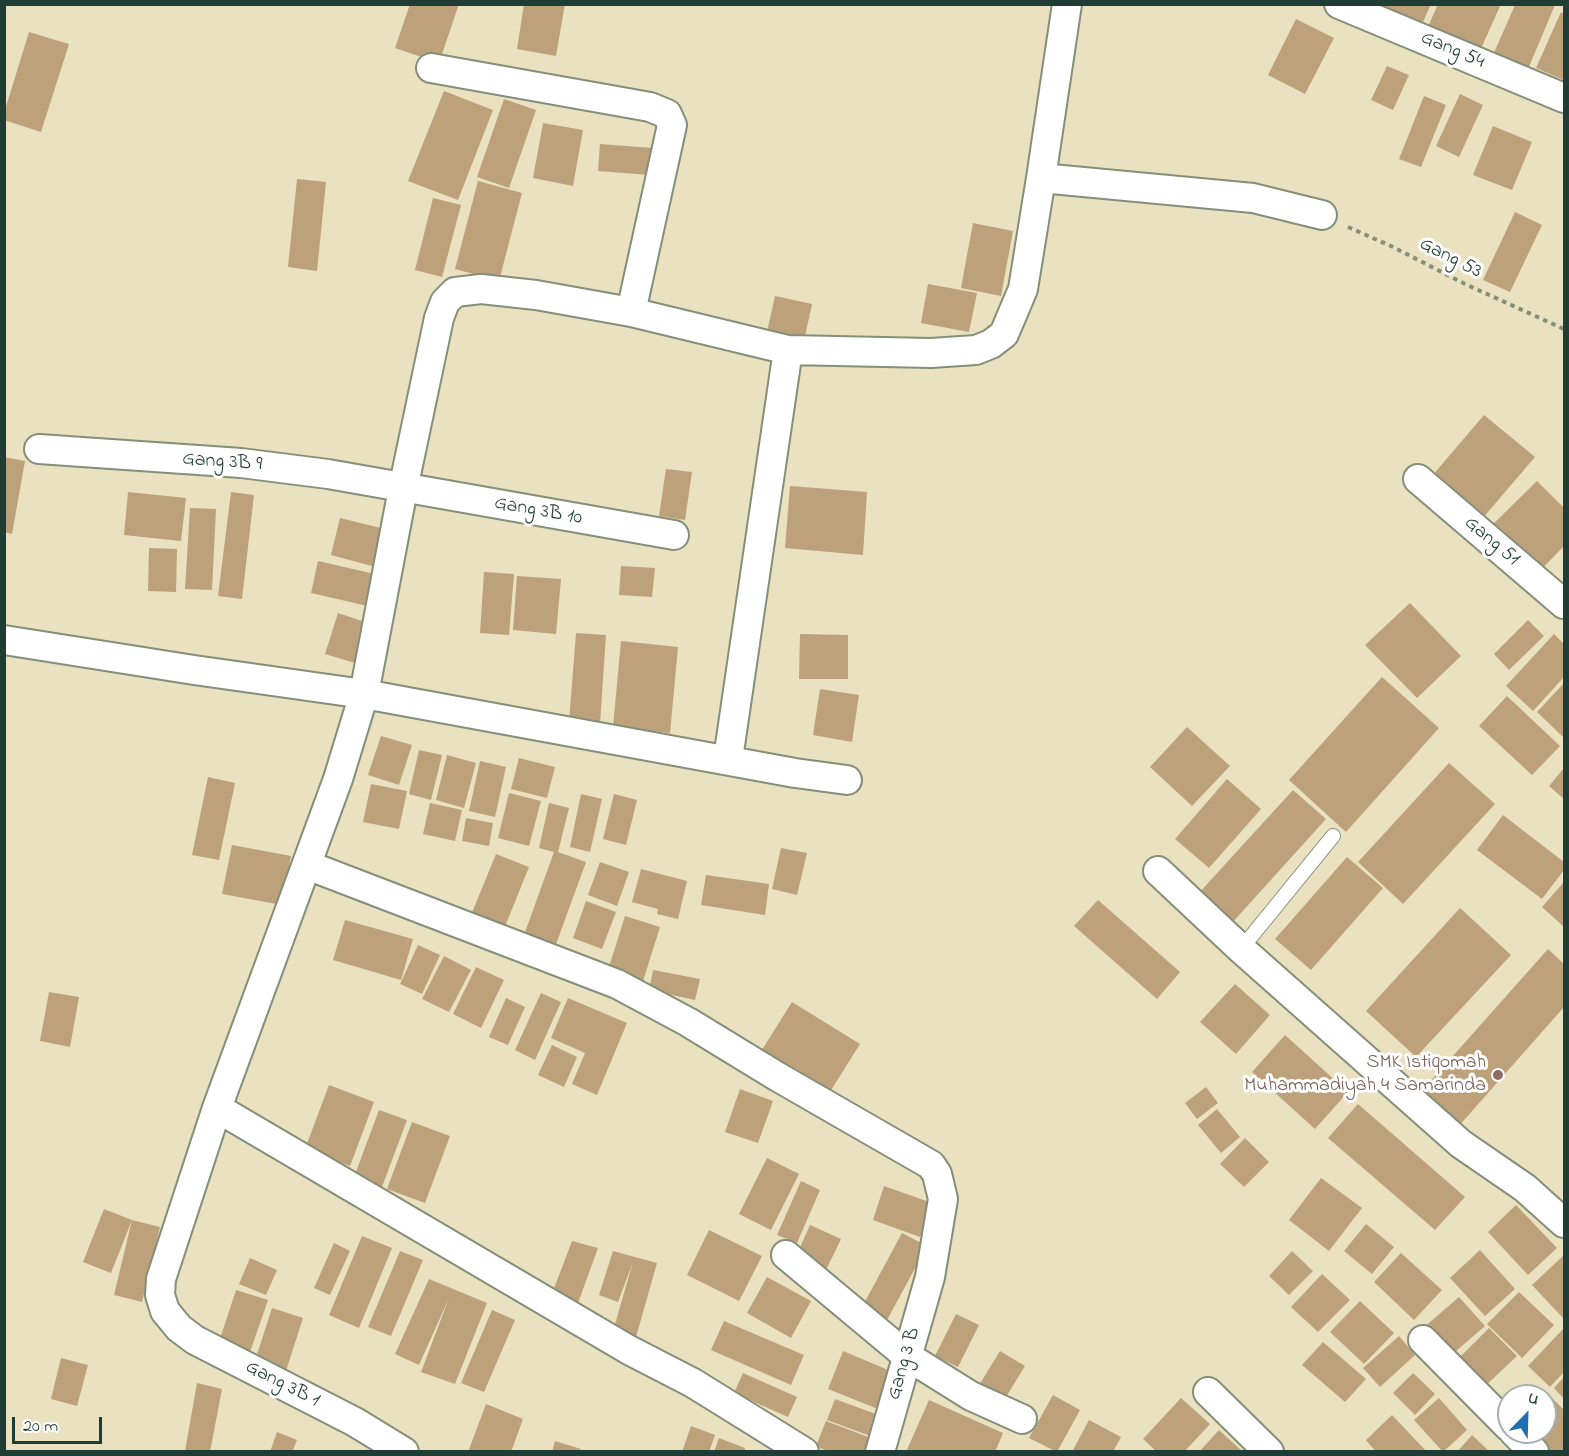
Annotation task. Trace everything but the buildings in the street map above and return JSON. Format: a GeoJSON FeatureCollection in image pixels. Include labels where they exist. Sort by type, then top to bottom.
{"type":"FeatureCollection","features":[{"type":"Feature","properties":{"kind":"street"},"geometry":{"type":"LineString","coordinates":[[804,1452],[693,1383],[629,1350],[217,1107],[338,779],[363,694],[403,489],[445,302],[455,292],[481,289],[536,295],[631,312],[788,350],[931,353],[976,350],[991,344],[1004,333],[1023,289],[1067,4]]}},
{"type":"Feature","properties":{"kind":"street","name":"Gang 54"},"geometry":{"type":"LineString","coordinates":[[1339,4],[1564,99]]}},
{"type":"Feature","properties":{"kind":"street"},"geometry":{"type":"LineString","coordinates":[[431,68],[650,107],[667,114],[672,125],[631,312]]}},
{"type":"Feature","properties":{"kind":"street"},"geometry":{"type":"LineString","coordinates":[[1041,178],[1253,198],[1322,215]]}},
{"type":"Feature","properties":{"kind":"street"},"geometry":{"type":"LineString","coordinates":[[728,759],[788,350]]}},
{"type":"Feature","properties":{"kind":"street","name":"Gang 3B 9"},"geometry":{"type":"LineString","coordinates":[[39,449],[242,463],[328,474],[403,489]]}},
{"type":"Feature","properties":{"kind":"street","name":"Gang 51"},"geometry":{"type":"LineString","coordinates":[[1418,479],[1564,604]]}},
{"type":"Feature","properties":{"kind":"street","name":"Gang 3B 10"},"geometry":{"type":"LineString","coordinates":[[403,489],[674,535]]}},
{"type":"Feature","properties":{"kind":"street"},"geometry":{"type":"LineString","coordinates":[[4,640],[363,694],[847,780]]}},
{"type":"Feature","properties":{"kind":"street","name":"Gang 3 B"},"geometry":{"type":"LineString","coordinates":[[307,865],[617,984],[669,1011],[931,1165],[937,1174],[943,1199],[930,1277],[880,1452]]}},
{"type":"Feature","properties":{"kind":"street"},"geometry":{"type":"LineString","coordinates":[[1158,871],[1461,1144],[1525,1188],[1564,1223]]}},
{"type":"Feature","properties":{"kind":"street","name":"Gang 3B 1"},"geometry":{"type":"LineString","coordinates":[[217,1107],[160,1279],[160,1295],[165,1311],[179,1328],[195,1340],[354,1422],[404,1452]]}},
{"type":"Feature","properties":{"kind":"street"},"geometry":{"type":"LineString","coordinates":[[786,1255],[907,1356],[971,1396],[1022,1419]]}},
{"type":"Feature","properties":{"kind":"street"},"geometry":{"type":"LineString","coordinates":[[1423,1340],[1497,1415]]}},
{"type":"Feature","properties":{"kind":"street"},"geometry":{"type":"LineString","coordinates":[[1208,1392],[1269,1452]]}},
{"type":"Feature","properties":{"kind":"lane"},"geometry":{"type":"LineString","coordinates":[[1241,948],[1333,836]]}},
{"type":"Feature","properties":{"kind":"path","name":"Gang 53"},"geometry":{"type":"LineString","coordinates":[[1322,215],[1564,329]]}},
{"type":"Feature","properties":{"kind":"place","name":"SMK Istiqomah Muhammadiyah 4 Samarinda"},"geometry":{"type":"Point","coordinates":[1498,1075]}}]}
